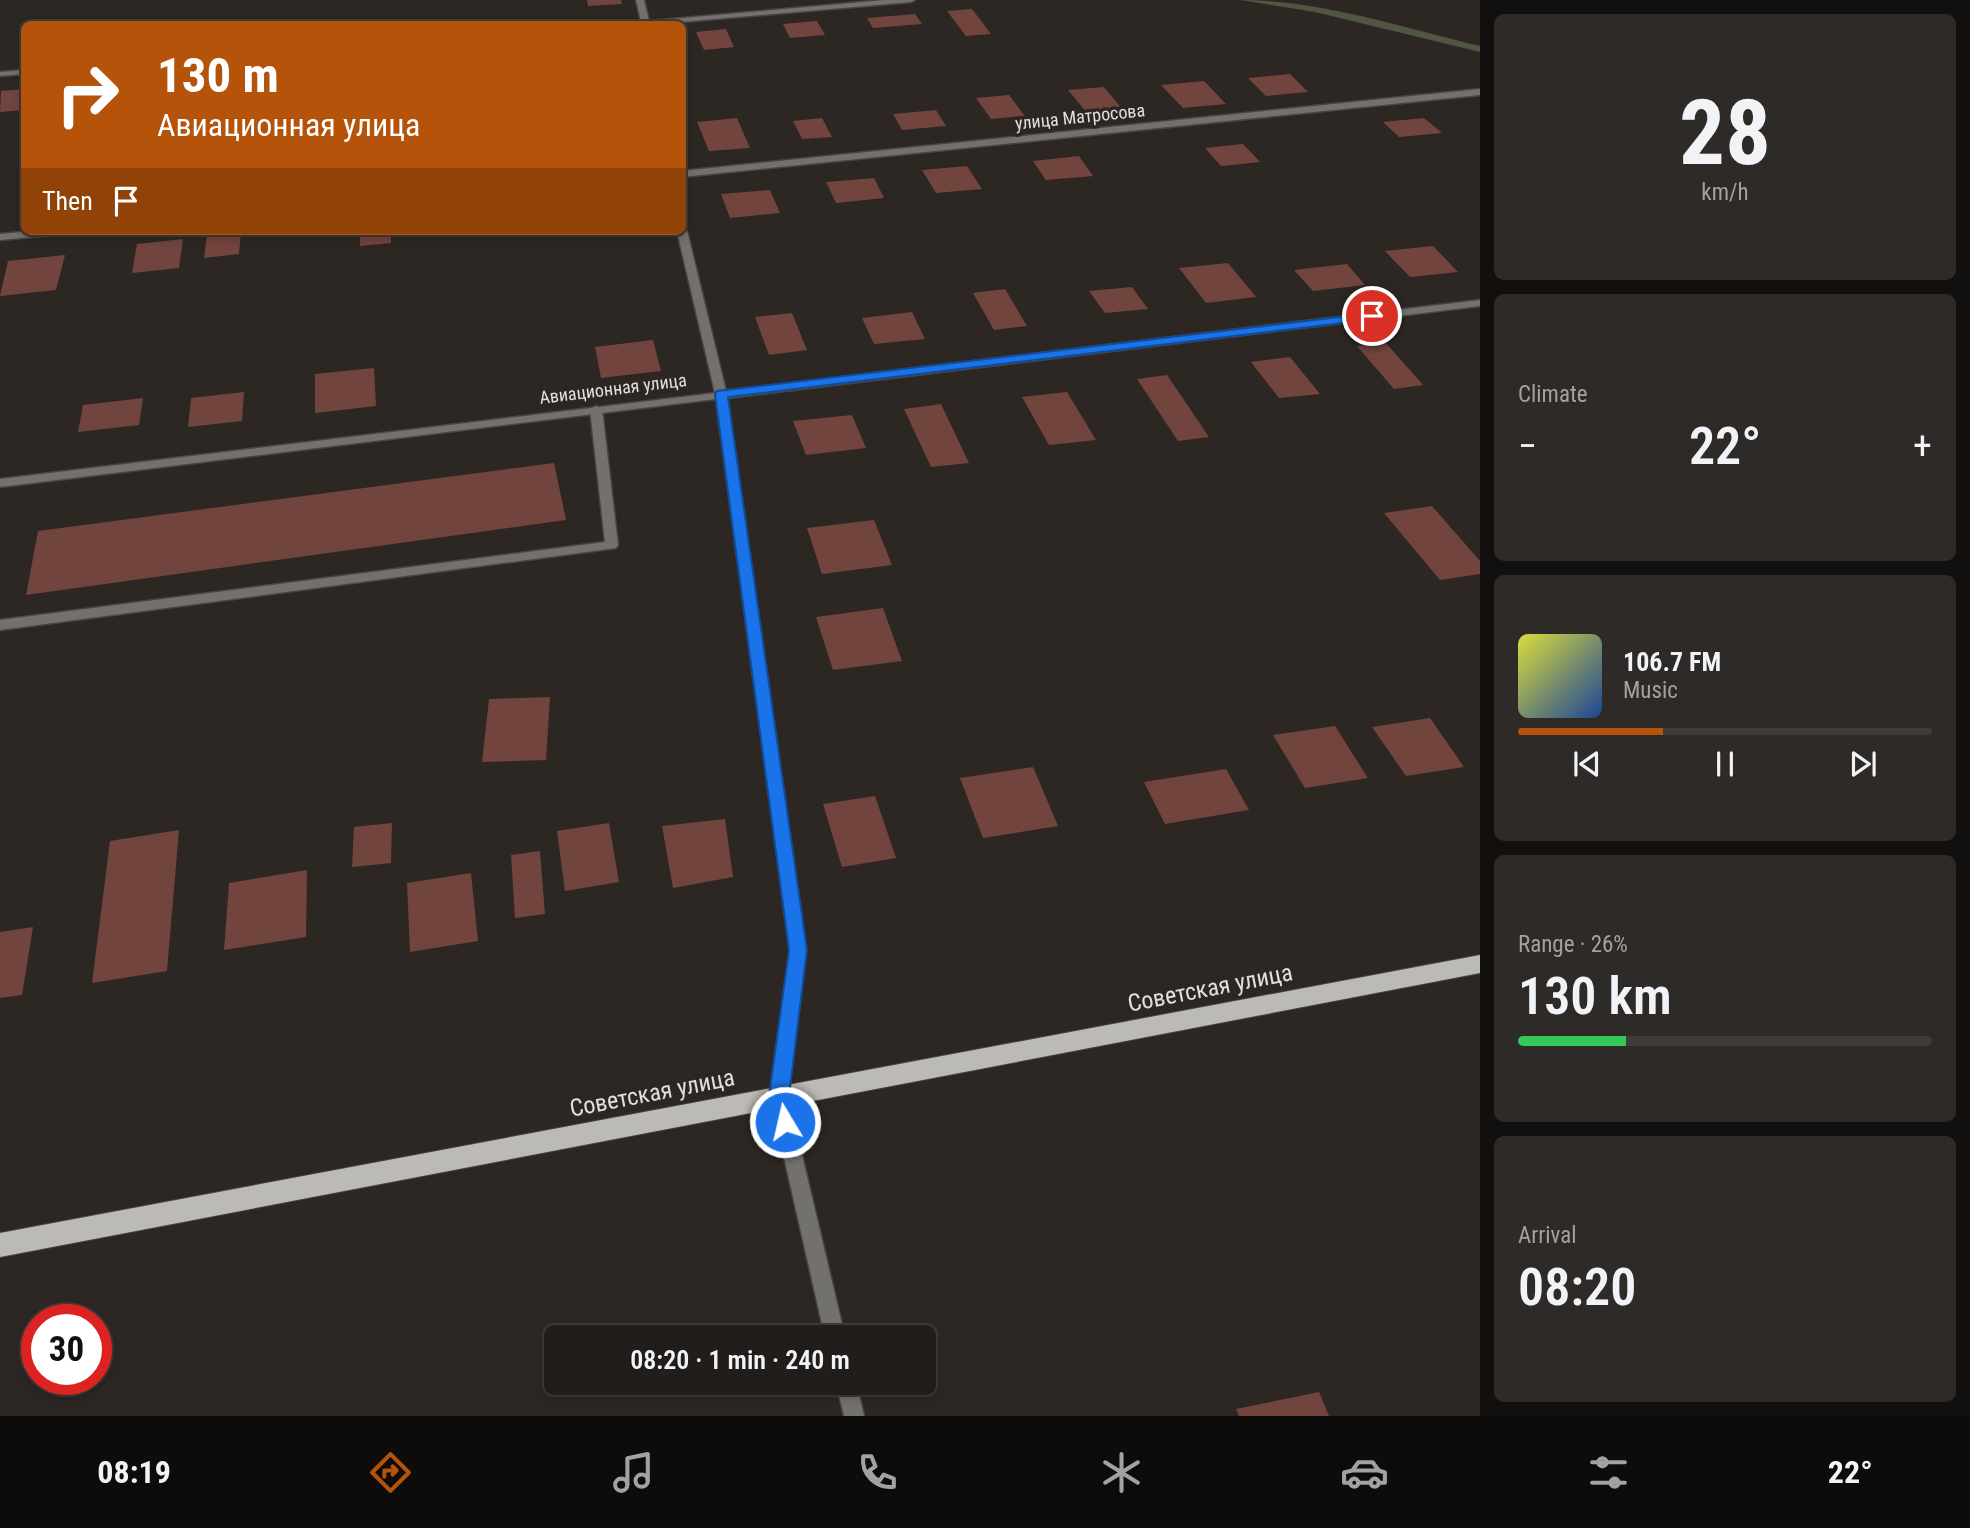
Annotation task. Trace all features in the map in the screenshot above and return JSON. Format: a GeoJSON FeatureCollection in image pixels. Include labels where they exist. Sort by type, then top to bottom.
{"type":"FeatureCollection","features":[{"type":"Feature","properties":{"kind":"main road","name":"Советская улица"},"geometry":{"type":"LineString","coordinates":[[0,1245],[1480,964]]}},
{"type":"Feature","properties":{"kind":"street"},"geometry":{"type":"LineString","coordinates":[[640,0],[645,21]]}},
{"type":"Feature","properties":{"kind":"street"},"geometry":{"type":"LineString","coordinates":[[679,21],[911,0]]}},
{"type":"Feature","properties":{"kind":"street"},"geometry":{"type":"LineString","coordinates":[[0,74],[21,72]]}},
{"type":"Feature","properties":{"kind":"street","name":"улица Матросова"},"geometry":{"type":"LineString","coordinates":[[686,174],[1480,92]]}},
{"type":"Feature","properties":{"kind":"street"},"geometry":{"type":"LineString","coordinates":[[0,237],[22,235]]}},
{"type":"Feature","properties":{"kind":"street"},"geometry":{"type":"LineString","coordinates":[[683,235],[721,394],[798,950],[779,1096],[832,1325]]}},
{"type":"Feature","properties":{"kind":"street","name":"Авиационная улица"},"geometry":{"type":"LineString","coordinates":[[0,483],[1480,303]]}},
{"type":"Feature","properties":{"kind":"street"},"geometry":{"type":"LineString","coordinates":[[0,625],[611,545],[596,409]]}},
{"type":"Feature","properties":{"kind":"street"},"geometry":{"type":"LineString","coordinates":[[849,1395],[853,1416]]}},
{"type":"Feature","properties":{"kind":"building"},"geometry":{"type":"Polygon","coordinates":[[[587,0],[621,0],[622,4],[588,6],[587,0]]]}},
{"type":"Feature","properties":{"kind":"building"},"geometry":{"type":"Polygon","coordinates":[[[972,9],[991,34],[966,36],[947,11],[972,9]]]}},
{"type":"Feature","properties":{"kind":"building"},"geometry":{"type":"Polygon","coordinates":[[[915,14],[922,24],[873,28],[867,18],[915,14]]]}},
{"type":"Feature","properties":{"kind":"building"},"geometry":{"type":"Polygon","coordinates":[[[817,21],[825,35],[790,38],[783,24],[817,21]]]}},
{"type":"Feature","properties":{"kind":"building"},"geometry":{"type":"Polygon","coordinates":[[[726,29],[734,47],[704,50],[696,32],[726,29]]]}},
{"type":"Feature","properties":{"kind":"building"},"geometry":{"type":"Polygon","coordinates":[[[1290,74],[1308,92],[1266,96],[1248,78],[1290,74]]]}},
{"type":"Feature","properties":{"kind":"building"},"geometry":{"type":"Polygon","coordinates":[[[1204,81],[1226,104],[1183,108],[1161,85],[1204,81]]]}},
{"type":"Feature","properties":{"kind":"building"},"geometry":{"type":"Polygon","coordinates":[[[1104,87],[1123,110],[1087,113],[1068,90],[1104,87]]]}},
{"type":"Feature","properties":{"kind":"building"},"geometry":{"type":"Polygon","coordinates":[[[21,89],[21,110],[0,112],[1,91],[21,89]]]}},
{"type":"Feature","properties":{"kind":"building"},"geometry":{"type":"Polygon","coordinates":[[[1009,95],[1025,116],[991,119],[976,98],[1009,95]]]}},
{"type":"Feature","properties":{"kind":"building"},"geometry":{"type":"Polygon","coordinates":[[[936,110],[946,126],[902,130],[893,114],[936,110]]]}},
{"type":"Feature","properties":{"kind":"building"},"geometry":{"type":"Polygon","coordinates":[[[737,118],[750,148],[709,151],[697,122],[737,118]]]}},
{"type":"Feature","properties":{"kind":"building"},"geometry":{"type":"Polygon","coordinates":[[[822,118],[832,137],[802,139],[793,121],[822,118]]]}},
{"type":"Feature","properties":{"kind":"building"},"geometry":{"type":"Polygon","coordinates":[[[1424,118],[1442,133],[1399,137],[1383,122],[1424,118]]]}},
{"type":"Feature","properties":{"kind":"building"},"geometry":{"type":"Polygon","coordinates":[[[1243,144],[1260,162],[1221,166],[1205,148],[1243,144]]]}},
{"type":"Feature","properties":{"kind":"building"},"geometry":{"type":"Polygon","coordinates":[[[1079,156],[1093,176],[1046,180],[1033,161],[1079,156]]]}},
{"type":"Feature","properties":{"kind":"building"},"geometry":{"type":"Polygon","coordinates":[[[967,166],[982,189],[936,193],[922,170],[967,166]]]}},
{"type":"Feature","properties":{"kind":"building"},"geometry":{"type":"Polygon","coordinates":[[[874,178],[884,198],[836,203],[826,182],[874,178]]]}},
{"type":"Feature","properties":{"kind":"building"},"geometry":{"type":"Polygon","coordinates":[[[770,190],[780,213],[730,218],[721,194],[770,190]]]}},
{"type":"Feature","properties":{"kind":"building"},"geometry":{"type":"Polygon","coordinates":[[[207,235],[241,235],[239,254],[204,258],[207,235]]]}},
{"type":"Feature","properties":{"kind":"building"},"geometry":{"type":"Polygon","coordinates":[[[360,235],[391,235],[391,243],[360,246],[360,235]]]}},
{"type":"Feature","properties":{"kind":"building"},"geometry":{"type":"Polygon","coordinates":[[[183,239],[179,268],[132,273],[137,244],[183,239]]]}},
{"type":"Feature","properties":{"kind":"building"},"geometry":{"type":"Polygon","coordinates":[[[1433,246],[1458,272],[1410,277],[1385,251],[1433,246]]]}},
{"type":"Feature","properties":{"kind":"building"},"geometry":{"type":"Polygon","coordinates":[[[65,255],[56,290],[0,296],[8,261],[65,255]]]}},
{"type":"Feature","properties":{"kind":"building"},"geometry":{"type":"Polygon","coordinates":[[[1228,263],[1256,297],[1206,303],[1179,268],[1228,263]]]}},
{"type":"Feature","properties":{"kind":"building"},"geometry":{"type":"Polygon","coordinates":[[[1347,264],[1365,285],[1313,291],[1294,270],[1347,264]]]}},
{"type":"Feature","properties":{"kind":"building"},"geometry":{"type":"Polygon","coordinates":[[[1132,287],[1148,309],[1105,313],[1089,291],[1132,287]]]}},
{"type":"Feature","properties":{"kind":"building"},"geometry":{"type":"Polygon","coordinates":[[[1005,289],[1027,326],[994,330],[973,293],[1005,289]]]}},
{"type":"Feature","properties":{"kind":"building"},"geometry":{"type":"Polygon","coordinates":[[[912,312],[925,339],[874,344],[862,318],[912,312]]]}},
{"type":"Feature","properties":{"kind":"building"},"geometry":{"type":"Polygon","coordinates":[[[792,313],[807,350],[769,355],[755,317],[792,313]]]}},
{"type":"Feature","properties":{"kind":"building"},"geometry":{"type":"Polygon","coordinates":[[[653,340],[661,371],[601,378],[595,347],[653,340]]]}},
{"type":"Feature","properties":{"kind":"building"},"geometry":{"type":"Polygon","coordinates":[[[1386,343],[1423,385],[1394,389],[1357,346],[1386,343]]]}},
{"type":"Feature","properties":{"kind":"building"},"geometry":{"type":"Polygon","coordinates":[[[1290,357],[1320,394],[1279,398],[1251,362],[1290,357]]]}},
{"type":"Feature","properties":{"kind":"building"},"geometry":{"type":"Polygon","coordinates":[[[374,368],[376,406],[315,413],[315,374],[374,368]]]}},
{"type":"Feature","properties":{"kind":"building"},"geometry":{"type":"Polygon","coordinates":[[[1167,375],[1209,437],[1178,441],[1137,379],[1167,375]]]}},
{"type":"Feature","properties":{"kind":"building"},"geometry":{"type":"Polygon","coordinates":[[[244,392],[242,421],[188,427],[191,398],[244,392]]]}},
{"type":"Feature","properties":{"kind":"building"},"geometry":{"type":"Polygon","coordinates":[[[1067,392],[1096,440],[1049,445],[1022,397],[1067,392]]]}},
{"type":"Feature","properties":{"kind":"building"},"geometry":{"type":"Polygon","coordinates":[[[143,398],[139,425],[78,432],[83,405],[143,398]]]}},
{"type":"Feature","properties":{"kind":"building"},"geometry":{"type":"Polygon","coordinates":[[[941,404],[969,463],[931,467],[904,409],[941,404]]]}},
{"type":"Feature","properties":{"kind":"building"},"geometry":{"type":"Polygon","coordinates":[[[852,415],[866,448],[806,455],[793,421],[852,415]]]}},
{"type":"Feature","properties":{"kind":"building"},"geometry":{"type":"Polygon","coordinates":[[[554,463],[566,520],[26,595],[38,531],[554,463]]]}},
{"type":"Feature","properties":{"kind":"building"},"geometry":{"type":"Polygon","coordinates":[[[1432,506],[1480,561],[1480,574],[1440,580],[1384,513],[1432,506]]]}},
{"type":"Feature","properties":{"kind":"building"},"geometry":{"type":"Polygon","coordinates":[[[874,520],[892,565],[822,574],[807,528],[874,520]]]}},
{"type":"Feature","properties":{"kind":"building"},"geometry":{"type":"Polygon","coordinates":[[[883,608],[902,661],[833,670],[816,617],[883,608]]]}},
{"type":"Feature","properties":{"kind":"building"},"geometry":{"type":"Polygon","coordinates":[[[550,697],[546,760],[482,762],[489,699],[550,697]]]}},
{"type":"Feature","properties":{"kind":"building"},"geometry":{"type":"Polygon","coordinates":[[[1430,718],[1464,767],[1406,776],[1372,727],[1430,718]]]}},
{"type":"Feature","properties":{"kind":"building"},"geometry":{"type":"Polygon","coordinates":[[[1335,726],[1368,778],[1305,788],[1273,735],[1335,726]]]}},
{"type":"Feature","properties":{"kind":"building"},"geometry":{"type":"Polygon","coordinates":[[[1033,767],[1058,826],[983,838],[960,778],[1033,767]]]}},
{"type":"Feature","properties":{"kind":"building"},"geometry":{"type":"Polygon","coordinates":[[[1226,769],[1249,810],[1165,824],[1144,782],[1226,769]]]}},
{"type":"Feature","properties":{"kind":"building"},"geometry":{"type":"Polygon","coordinates":[[[875,796],[896,858],[842,867],[823,804],[875,796]]]}},
{"type":"Feature","properties":{"kind":"building"},"geometry":{"type":"Polygon","coordinates":[[[725,819],[733,877],[673,888],[662,826],[725,819]]]}},
{"type":"Feature","properties":{"kind":"building"},"geometry":{"type":"Polygon","coordinates":[[[392,823],[391,863],[352,867],[354,827],[392,823]]]}},
{"type":"Feature","properties":{"kind":"building"},"geometry":{"type":"Polygon","coordinates":[[[609,823],[619,882],[565,891],[557,831],[609,823]]]}},
{"type":"Feature","properties":{"kind":"building"},"geometry":{"type":"Polygon","coordinates":[[[179,830],[167,971],[92,983],[110,841],[179,830]]]}},
{"type":"Feature","properties":{"kind":"building"},"geometry":{"type":"Polygon","coordinates":[[[540,851],[545,914],[515,918],[511,855],[540,851]]]}},
{"type":"Feature","properties":{"kind":"building"},"geometry":{"type":"Polygon","coordinates":[[[307,870],[306,937],[224,950],[229,883],[307,870]]]}},
{"type":"Feature","properties":{"kind":"building"},"geometry":{"type":"Polygon","coordinates":[[[471,873],[478,941],[410,952],[407,883],[471,873]]]}},
{"type":"Feature","properties":{"kind":"building"},"geometry":{"type":"Polygon","coordinates":[[[33,927],[22,995],[0,998],[0,932],[33,927]]]}},
{"type":"Feature","properties":{"kind":"building"},"geometry":{"type":"Polygon","coordinates":[[[1319,1392],[1329,1416],[1239,1416],[1236,1409],[1319,1392]]]}},
{"type":"Feature","properties":{"kind":"waterway"},"geometry":{"type":"LineString","coordinates":[[1244,0],[1315,9],[1480,49]]}},
{"type":"Feature","properties":{"kind":"route"},"geometry":{"type":"LineString","coordinates":[[785,1122],[779,1096],[798,950],[721,394],[1372,316]]}}]}
